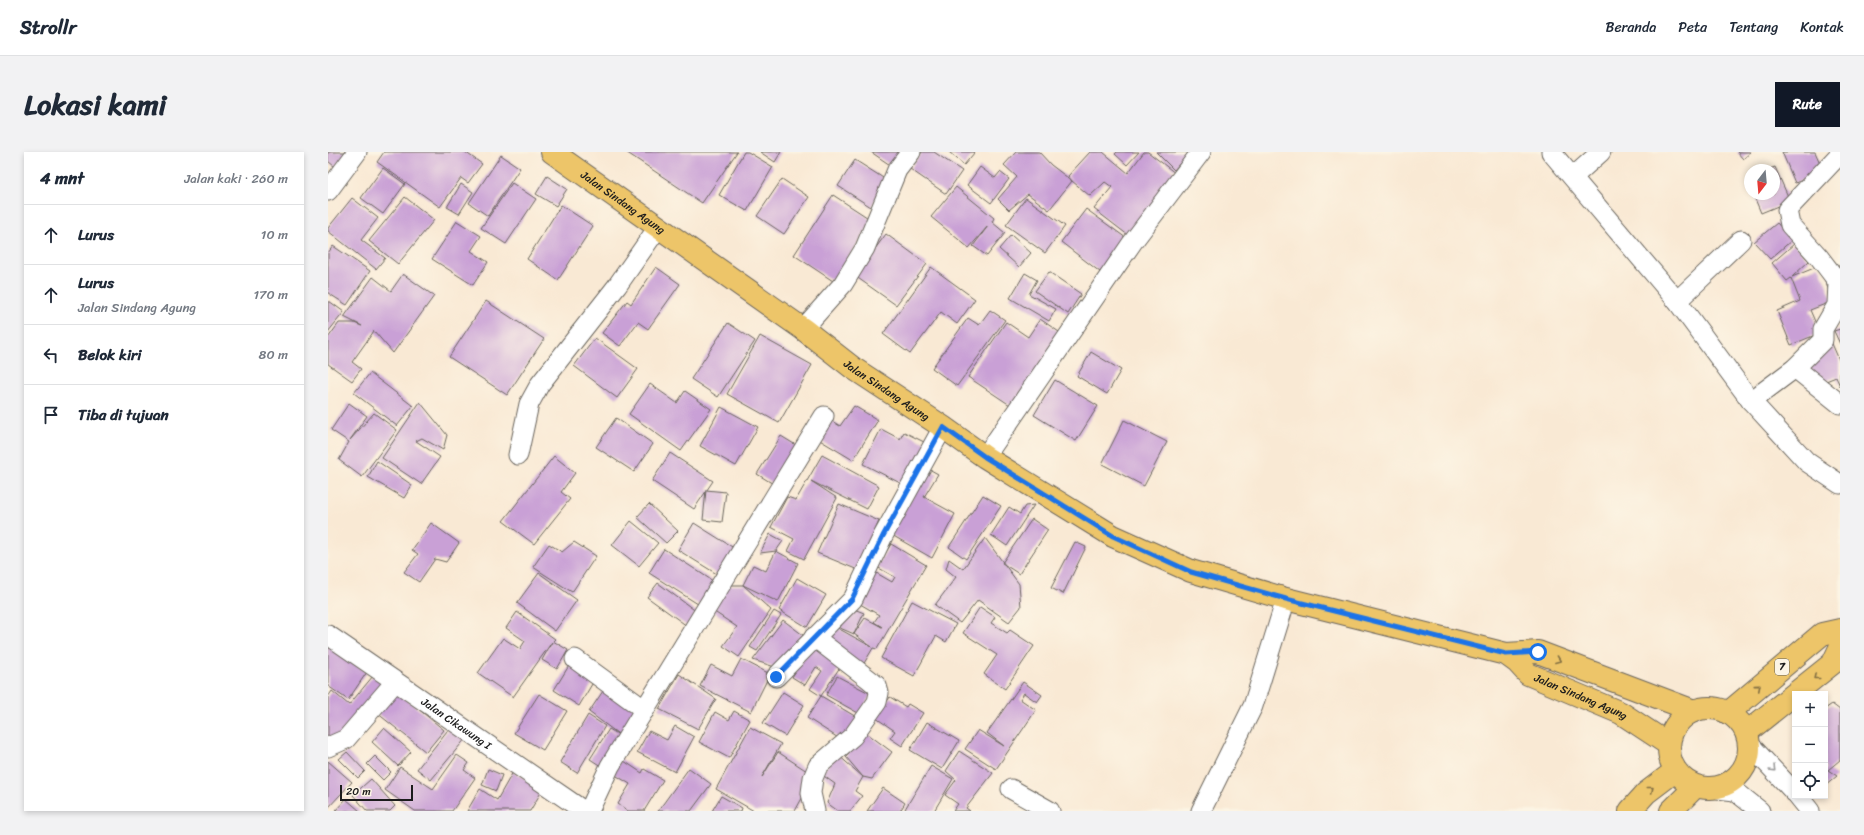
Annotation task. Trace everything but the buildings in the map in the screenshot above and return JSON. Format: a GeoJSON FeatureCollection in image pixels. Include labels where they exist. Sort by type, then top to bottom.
{"type":"FeatureCollection","features":[{"type":"Feature","properties":{"kind":"main road","name":"Jalan Sindang Agung"},"geometry":{"type":"LineString","coordinates":[[552,152],[803,330],[853,368],[943,427],[985,457],[1113,536],[1191,572],[1286,599],[1506,654],[1518,662],[1528,674],[1621,713],[1668,744]]}},
{"type":"Feature","properties":{"kind":"main road","name":"7"},"geometry":{"type":"LineString","coordinates":[[1728,713],[1822,634],[1840,630]]}},
{"type":"Feature","properties":{"kind":"main road"},"geometry":{"type":"LineString","coordinates":[[1749,739],[1740,721],[1728,713],[1711,708],[1694,711],[1677,724],[1668,744],[1669,758],[1675,771],[1684,781],[1695,787],[1706,790],[1718,789],[1741,773],[1749,739],[1833,663],[1840,648]]}},
{"type":"Feature","properties":{"kind":"main road"},"geometry":{"type":"LineString","coordinates":[[1506,654],[1538,652],[1694,711]]}},
{"type":"Feature","properties":{"kind":"main road"},"geometry":{"type":"LineString","coordinates":[[1630,811],[1646,793],[1675,771]]}},
{"type":"Feature","properties":{"kind":"main road"},"geometry":{"type":"LineString","coordinates":[[1671,811],[1695,787]]}},
{"type":"Feature","properties":{"kind":"street"},"geometry":{"type":"LineString","coordinates":[[328,191],[357,152]]}},
{"type":"Feature","properties":{"kind":"street"},"geometry":{"type":"LineString","coordinates":[[803,330],[843,284],[866,248],[897,170],[911,152]]}},
{"type":"Feature","properties":{"kind":"street"},"geometry":{"type":"LineString","coordinates":[[985,457],[1132,243],[1201,152]]}},
{"type":"Feature","properties":{"kind":"street"},"geometry":{"type":"LineString","coordinates":[[1551,152],[1677,301],[1751,401],[1807,462],[1840,484]]}},
{"type":"Feature","properties":{"kind":"street"},"geometry":{"type":"LineString","coordinates":[[1573,177],[1601,152]]}},
{"type":"Feature","properties":{"kind":"street"},"geometry":{"type":"LineString","coordinates":[[1751,401],[1795,368],[1823,340],[1823,330],[1837,305],[1838,282],[1819,257],[1790,225],[1787,210],[1840,154]]}},
{"type":"Feature","properties":{"kind":"street"},"geometry":{"type":"LineString","coordinates":[[518,455],[529,404],[540,384],[617,286],[658,226]]}},
{"type":"Feature","properties":{"kind":"street"},"geometry":{"type":"LineString","coordinates":[[1677,301],[1741,240]]}},
{"type":"Feature","properties":{"kind":"street"},"geometry":{"type":"LineString","coordinates":[[1795,368],[1840,404]]}},
{"type":"Feature","properties":{"kind":"street"},"geometry":{"type":"LineString","coordinates":[[589,811],[610,766],[824,416]]}},
{"type":"Feature","properties":{"kind":"street"},"geometry":{"type":"LineString","coordinates":[[776,677],[852,599],[883,536],[943,427]]}},
{"type":"Feature","properties":{"kind":"street"},"geometry":{"type":"LineString","coordinates":[[1200,811],[1253,706],[1286,599]]}},
{"type":"Feature","properties":{"kind":"street","name":"Jalan Cikawung I"},"geometry":{"type":"LineString","coordinates":[[328,635],[584,811]]}},
{"type":"Feature","properties":{"kind":"street"},"geometry":{"type":"LineString","coordinates":[[814,637],[877,686],[879,693],[877,702],[853,736],[818,766],[811,785],[814,811]]}},
{"type":"Feature","properties":{"kind":"street"},"geometry":{"type":"LineString","coordinates":[[575,659],[645,710]]}},
{"type":"Feature","properties":{"kind":"street"},"geometry":{"type":"LineString","coordinates":[[328,747],[346,739],[395,682]]}},
{"type":"Feature","properties":{"kind":"street"},"geometry":{"type":"LineString","coordinates":[[1749,739],[1792,789]]}},
{"type":"Feature","properties":{"kind":"street"},"geometry":{"type":"LineString","coordinates":[[1011,789],[1050,811]]}},
{"type":"Feature","properties":{"kind":"street"},"geometry":{"type":"LineString","coordinates":[[1718,789],[1735,791],[1760,811]]}},
{"type":"Feature","properties":{"kind":"street"},"geometry":{"type":"LineString","coordinates":[[1800,799],[1810,811]]}},
{"type":"Feature","properties":{"kind":"route"},"geometry":{"type":"LineString","coordinates":[[776,677],[814,637],[843,610],[852,599],[866,574],[883,536],[943,427],[985,457],[1113,536],[1191,572],[1286,599],[1506,654],[1538,652]]}}]}
